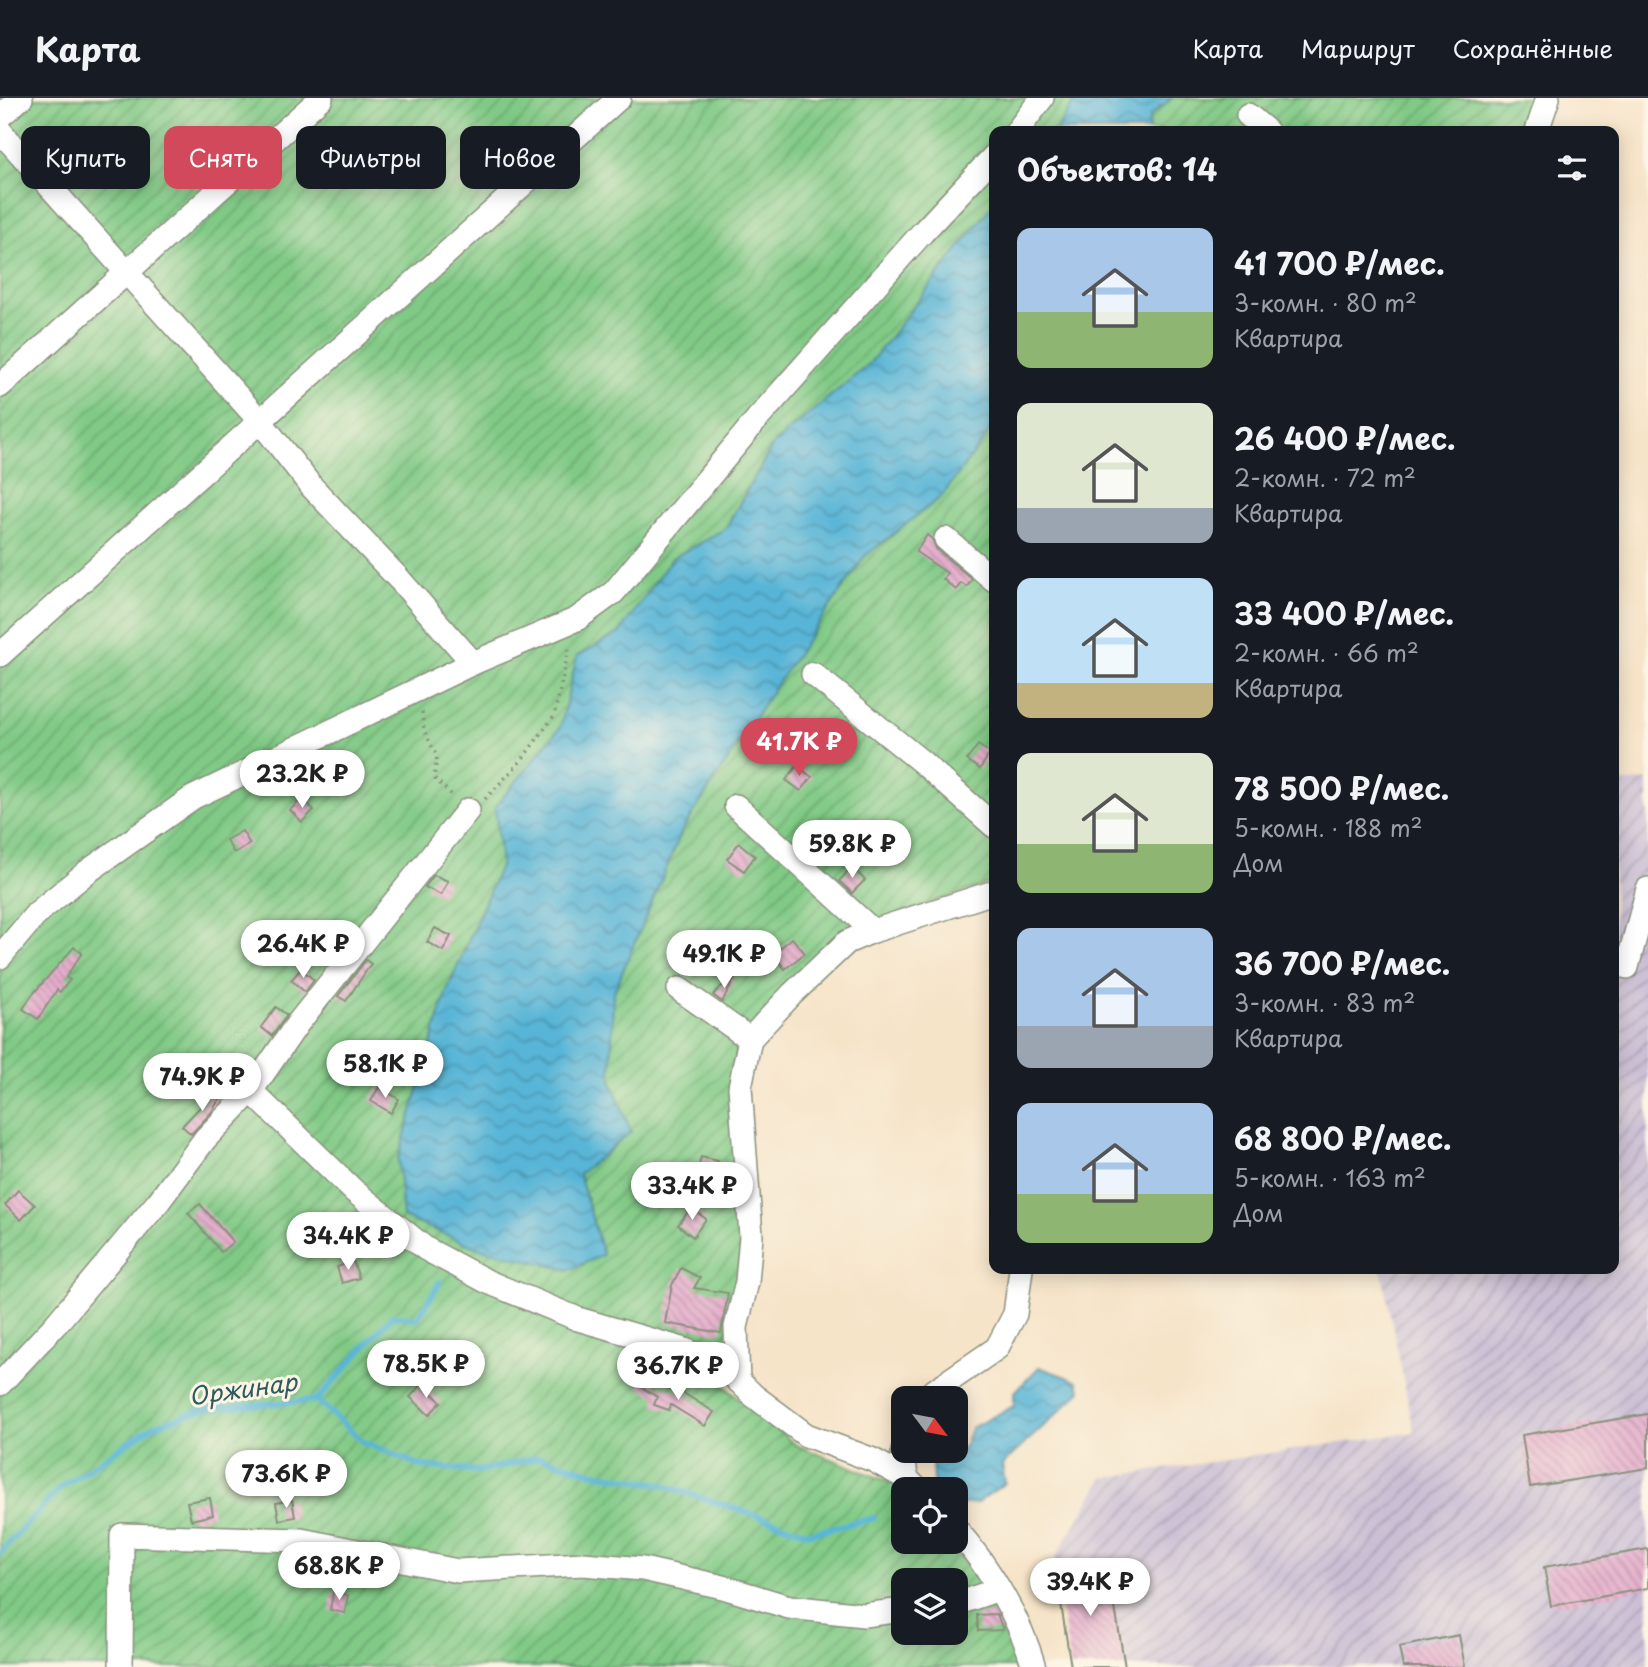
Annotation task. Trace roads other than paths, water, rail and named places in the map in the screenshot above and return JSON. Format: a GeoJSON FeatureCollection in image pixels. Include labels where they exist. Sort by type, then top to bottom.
{"type":"FeatureCollection","features":[{"type":"Feature","properties":{"kind":"street"},"geometry":{"type":"LineString","coordinates":[[0,116],[21,98]]}},
{"type":"Feature","properties":{"kind":"street"},"geometry":{"type":"LineString","coordinates":[[0,386],[321,98]]}},
{"type":"Feature","properties":{"kind":"street"},"geometry":{"type":"LineString","coordinates":[[0,656],[619,98]]}},
{"type":"Feature","properties":{"kind":"street"},"geometry":{"type":"LineString","coordinates":[[1021,126],[1042,98]]}},
{"type":"Feature","properties":{"kind":"street"},"geometry":{"type":"LineString","coordinates":[[1539,126],[1548,98]]}},
{"type":"Feature","properties":{"kind":"street"},"geometry":{"type":"LineString","coordinates":[[1248,115],[1261,126]]}},
{"type":"Feature","properties":{"kind":"street"},"geometry":{"type":"LineString","coordinates":[[0,131],[260,421],[312,486],[473,663]]}},
{"type":"Feature","properties":{"kind":"street"},"geometry":{"type":"LineString","coordinates":[[0,957],[37,913],[87,872],[192,798],[473,663],[577,619],[614,592],[758,418],[989,161]]}},
{"type":"Feature","properties":{"kind":"street"},"geometry":{"type":"LineString","coordinates":[[946,539],[989,576]]}},
{"type":"Feature","properties":{"kind":"street"},"geometry":{"type":"LineString","coordinates":[[813,674],[989,822]]}},
{"type":"Feature","properties":{"kind":"street"},"geometry":{"type":"LineString","coordinates":[[736,806],[873,931]]}},
{"type":"Feature","properties":{"kind":"street"},"geometry":{"type":"LineString","coordinates":[[0,1384],[56,1324],[159,1201],[205,1139],[251,1091],[298,1023],[468,810]]}},
{"type":"Feature","properties":{"kind":"street"},"geometry":{"type":"LineString","coordinates":[[1628,967],[1648,889]]}},
{"type":"Feature","properties":{"kind":"street"},"geometry":{"type":"LineString","coordinates":[[738,1381],[736,1327],[747,1282],[751,1236],[740,1087],[750,1039],[792,994],[848,942],[873,931],[989,894]]}},
{"type":"Feature","properties":{"kind":"street"},"geometry":{"type":"LineString","coordinates":[[679,989],[750,1039]]}},
{"type":"Feature","properties":{"kind":"street"},"geometry":{"type":"LineString","coordinates":[[251,1091],[354,1191],[426,1249],[488,1282],[578,1319],[682,1349],[721,1364],[754,1396],[806,1435],[873,1461],[901,1477]]}},
{"type":"Feature","properties":{"kind":"street"},"geometry":{"type":"LineString","coordinates":[[942,1386],[997,1348],[1015,1314],[1020,1274]]}},
{"type":"Feature","properties":{"kind":"street"},"geometry":{"type":"LineString","coordinates":[[121,1667],[122,1535],[301,1540],[458,1571],[583,1564],[643,1569],[723,1587],[789,1607],[864,1615],[891,1612]]}},
{"type":"Feature","properties":{"kind":"street"},"geometry":{"type":"LineString","coordinates":[[968,1542],[999,1589],[1034,1667]]}},
{"type":"Feature","properties":{"kind":"street"},"geometry":{"type":"LineString","coordinates":[[968,1600],[999,1589]]}},
{"type":"Feature","properties":{"kind":"water"},"geometry":{"type":"Polygon","coordinates":[[[1076,98],[1172,98],[1150,116],[1149,126],[1059,126],[1076,98]]]}},
{"type":"Feature","properties":{"kind":"water"},"geometry":{"type":"Polygon","coordinates":[[[989,209],[988,434],[941,497],[865,556],[772,691],[682,831],[613,994],[611,1080],[631,1132],[579,1174],[603,1255],[569,1270],[478,1248],[403,1217],[398,1159],[446,993],[501,864],[495,807],[560,728],[577,656],[619,633],[672,558],[725,529],[774,443],[869,364],[989,209]]]}},
{"type":"Feature","properties":{"kind":"water"},"geometry":{"type":"Polygon","coordinates":[[[1039,1367],[1077,1381],[1081,1391],[1002,1465],[1005,1483],[977,1503],[968,1504],[968,1477],[933,1477],[932,1463],[968,1463],[968,1436],[971,1428],[1014,1406],[1014,1393],[1039,1367]]]}},
{"type":"Feature","properties":{"kind":"waterway","name":"Оржинар"},"geometry":{"type":"LineString","coordinates":[[0,1553],[61,1487],[153,1426],[204,1409],[317,1400],[392,1316],[418,1318],[440,1282]]}},
{"type":"Feature","properties":{"kind":"waterway"},"geometry":{"type":"LineString","coordinates":[[317,1400],[363,1442],[422,1466],[480,1471],[539,1457],[595,1473],[660,1484],[809,1533],[874,1518]]}}]}
